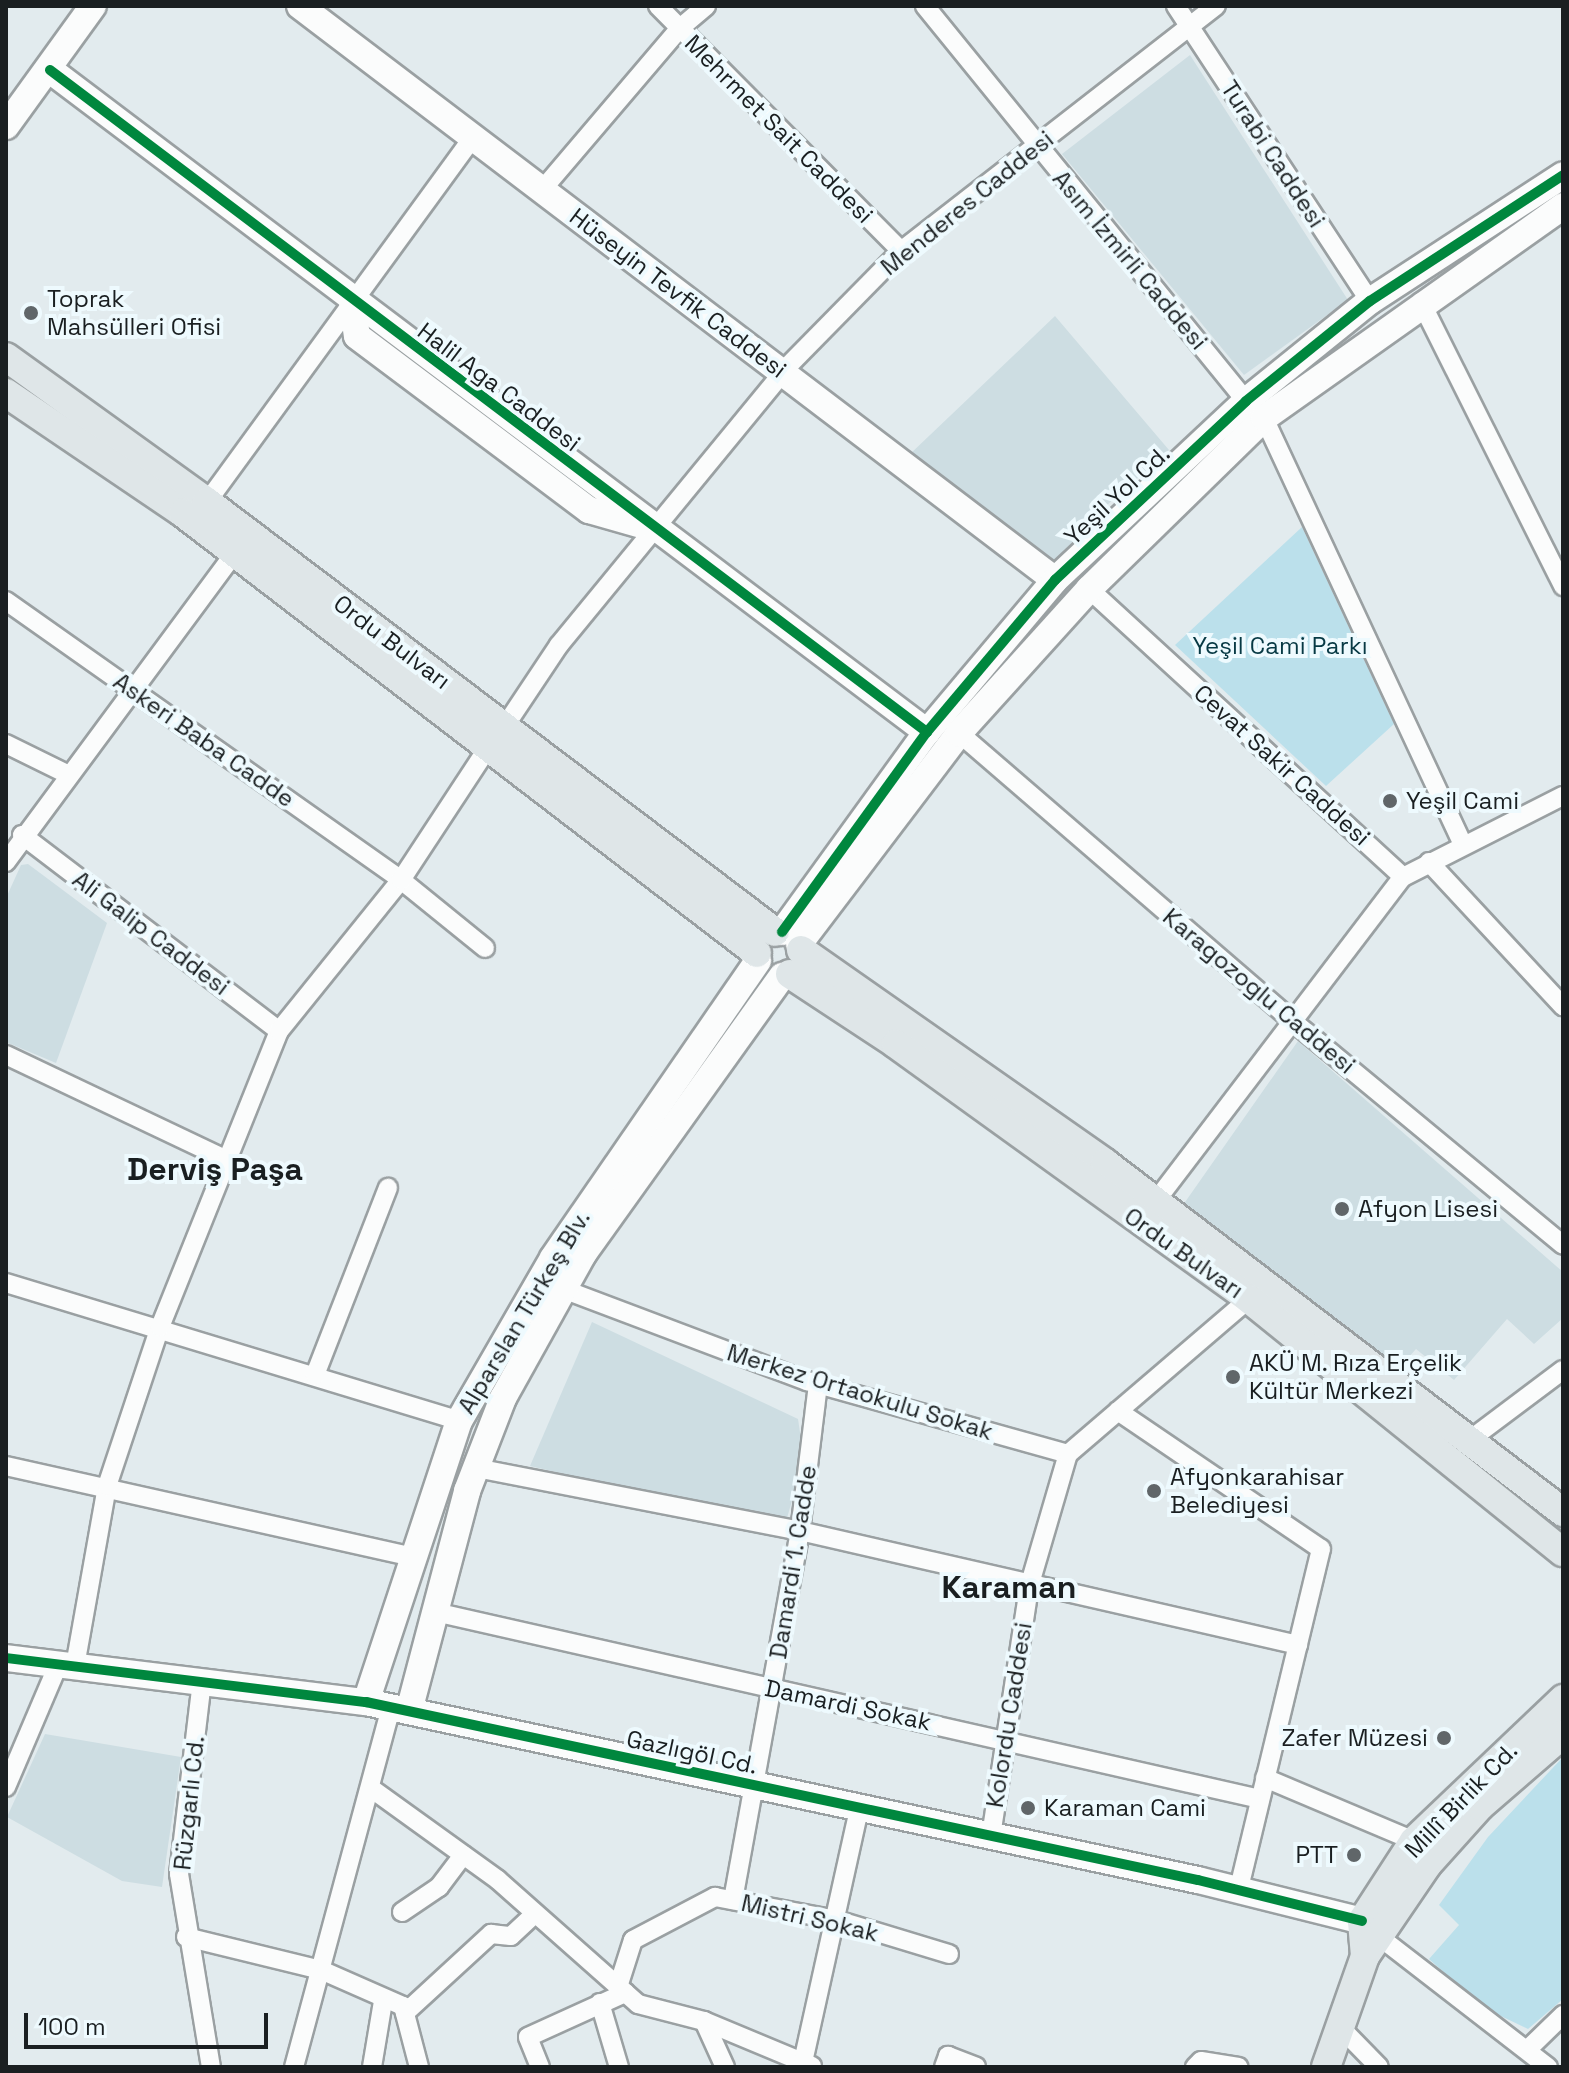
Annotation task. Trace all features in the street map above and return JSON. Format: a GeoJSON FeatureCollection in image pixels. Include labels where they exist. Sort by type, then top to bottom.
{"type":"FeatureCollection","features":[{"type":"Feature","properties":{"kind":"main road","name":"Ordu Bulvarı"},"geometry":{"type":"LineString","coordinates":[[6,357],[207,502],[497,736],[896,1044],[1249,1299],[1563,1552]]}},
{"type":"Feature","properties":{"kind":"main road","name":"Ordu Bulvarı"},"geometry":{"type":"LineString","coordinates":[[6,393],[497,736]]}},
{"type":"Feature","properties":{"kind":"main road","name":"Ordu Bulvarı"},"geometry":{"type":"LineString","coordinates":[[781,953],[1155,1202],[1563,1512]]}},
{"type":"Feature","properties":{"kind":"main road","name":"Millî Birlik Cd."},"geometry":{"type":"LineString","coordinates":[[1326,2067],[1368,1938],[1414,1841],[1563,1699]]}},
{"type":"Feature","properties":{"kind":"main road","name":"Millî Birlik Cd."},"geometry":{"type":"LineString","coordinates":[[1368,1938],[1480,1806],[1563,1734]]}},
{"type":"Feature","properties":{"kind":"street"},"geometry":{"type":"LineString","coordinates":[[6,126],[50,70],[93,6]]}},
{"type":"Feature","properties":{"kind":"street","name":"Hüseyin Tevfik Caddesi"},"geometry":{"type":"LineString","coordinates":[[300,6],[1055,580]]}},
{"type":"Feature","properties":{"kind":"street","name":"Mehrmet Sait Caddesi"},"geometry":{"type":"LineString","coordinates":[[658,6],[901,251]]}},
{"type":"Feature","properties":{"kind":"street"},"geometry":{"type":"LineString","coordinates":[[542,190],[680,28],[706,6]]}},
{"type":"Feature","properties":{"kind":"street","name":"Asım İzmirli Caddesi"},"geometry":{"type":"LineString","coordinates":[[925,6],[1036,147],[1255,410],[1462,843]]}},
{"type":"Feature","properties":{"kind":"street","name":"Turabi Caddesi"},"geometry":{"type":"LineString","coordinates":[[1176,6],[1370,301]]}},
{"type":"Feature","properties":{"kind":"street","name":"Menderes Caddesi"},"geometry":{"type":"LineString","coordinates":[[6,1787],[66,1665],[107,1486],[160,1327],[279,1031],[401,880],[559,645],[782,371],[901,251],[1216,6]]}},
{"type":"Feature","properties":{"kind":"street","name":"Halil Aga Caddesi"},"geometry":{"type":"LineString","coordinates":[[50,70],[352,301],[927,732]]}},
{"type":"Feature","properties":{"kind":"street"},"geometry":{"type":"LineString","coordinates":[[207,502],[472,138]]}},
{"type":"Feature","properties":{"kind":"street","name":"Yeşil Yol Cd."},"geometry":{"type":"LineString","coordinates":[[781,953],[927,732],[1055,580],[1255,410],[1370,301],[1563,175]]}},
{"type":"Feature","properties":{"kind":"street","name":"Yeşil Yol Cd."},"geometry":{"type":"LineString","coordinates":[[781,953],[959,733],[1255,410],[1563,206]]}},
{"type":"Feature","properties":{"kind":"street"},"geometry":{"type":"LineString","coordinates":[[1421,302],[1563,586]]}},
{"type":"Feature","properties":{"kind":"street"},"geometry":{"type":"LineString","coordinates":[[12,847],[235,553]]}},
{"type":"Feature","properties":{"kind":"street","name":"Cevat Sakir Caddesi"},"geometry":{"type":"LineString","coordinates":[[1089,589],[1403,877]]}},
{"type":"Feature","properties":{"kind":"street","name":"Askeri Baba Cadde"},"geometry":{"type":"LineString","coordinates":[[6,601],[132,687],[401,880],[485,948]]}},
{"type":"Feature","properties":{"kind":"street","name":"Karagozoglu Caddesi"},"geometry":{"type":"LineString","coordinates":[[959,733],[1290,1019],[1563,1245]]}},
{"type":"Feature","properties":{"kind":"street"},"geometry":{"type":"LineString","coordinates":[[6,744],[67,774]]}},
{"type":"Feature","properties":{"kind":"street"},"geometry":{"type":"LineString","coordinates":[[1155,1202],[1290,1019],[1403,877],[1462,843],[1563,796]]}},
{"type":"Feature","properties":{"kind":"street","name":"Ali Galip Caddesi"},"geometry":{"type":"LineString","coordinates":[[12,847],[279,1031]]}},
{"type":"Feature","properties":{"kind":"street"},"geometry":{"type":"LineString","coordinates":[[1429,862],[1563,1006]]}},
{"type":"Feature","properties":{"kind":"street","name":"Alparslan Türkeş Blv."},"geometry":{"type":"LineString","coordinates":[[388,1707],[435,1612],[476,1468],[503,1398],[583,1254],[781,953]]}},
{"type":"Feature","properties":{"kind":"street","name":"Alparslan Türkeş Blv."},"geometry":{"type":"LineString","coordinates":[[388,1707],[414,1557],[459,1421],[562,1244],[781,953]]}},
{"type":"Feature","properties":{"kind":"street"},"geometry":{"type":"LineString","coordinates":[[6,1055],[229,1161]]}},
{"type":"Feature","properties":{"kind":"street"},"geometry":{"type":"LineString","coordinates":[[315,1375],[388,1188]]}},
{"type":"Feature","properties":{"kind":"street"},"geometry":{"type":"LineString","coordinates":[[6,1283],[160,1327],[459,1421]]}},
{"type":"Feature","properties":{"kind":"street","name":"Merkez Ortaokulu Sokak"},"geometry":{"type":"LineString","coordinates":[[563,1289],[818,1384],[1068,1454]]}},
{"type":"Feature","properties":{"kind":"street"},"geometry":{"type":"LineString","coordinates":[[1068,1454],[1249,1299]]}},
{"type":"Feature","properties":{"kind":"street"},"geometry":{"type":"LineString","coordinates":[[1467,1442],[1563,1370]]}},
{"type":"Feature","properties":{"kind":"street","name":"Damardi 1. Cadde"},"geometry":{"type":"LineString","coordinates":[[733,1900],[774,1689],[800,1531],[818,1384]]}},
{"type":"Feature","properties":{"kind":"street"},"geometry":{"type":"LineString","coordinates":[[1118,1411],[1321,1549],[1239,1889]]}},
{"type":"Feature","properties":{"kind":"street","name":"Kolordu Caddesi"},"geometry":{"type":"LineString","coordinates":[[991,1836],[1003,1738],[1029,1587],[1068,1454]]}},
{"type":"Feature","properties":{"kind":"street"},"geometry":{"type":"LineString","coordinates":[[6,1466],[107,1486],[414,1557]]}},
{"type":"Feature","properties":{"kind":"street"},"geometry":{"type":"LineString","coordinates":[[476,1468],[800,1531],[1029,1587],[1298,1645]]}},
{"type":"Feature","properties":{"kind":"street","name":"Damardi Sokak"},"geometry":{"type":"LineString","coordinates":[[435,1612],[1003,1738],[1260,1799]]}},
{"type":"Feature","properties":{"kind":"street","name":"Gazlıgöl Cd."},"geometry":{"type":"LineString","coordinates":[[6,1658],[388,1707],[1239,1889],[1368,1938]]}},
{"type":"Feature","properties":{"kind":"street","name":"Rüzgarlı Cd."},"geometry":{"type":"LineString","coordinates":[[202,1681],[179,1874],[186,1937],[211,2067]]}},
{"type":"Feature","properties":{"kind":"street"},"geometry":{"type":"LineString","coordinates":[[294,2067],[372,1789],[388,1707]]}},
{"type":"Feature","properties":{"kind":"street"},"geometry":{"type":"LineString","coordinates":[[1265,1778],[1414,1841]]}},
{"type":"Feature","properties":{"kind":"street"},"geometry":{"type":"LineString","coordinates":[[372,1789],[463,1855],[638,2004],[704,2021],[809,2065],[859,1809]]}},
{"type":"Feature","properties":{"kind":"street"},"geometry":{"type":"LineString","coordinates":[[402,1912],[439,1887],[463,1855]]}},
{"type":"Feature","properties":{"kind":"street","name":"Mistri Sokak"},"geometry":{"type":"LineString","coordinates":[[621,1990],[633,1940],[715,1897],[837,1920],[949,1954]]}},
{"type":"Feature","properties":{"kind":"street"},"geometry":{"type":"LineString","coordinates":[[405,2013],[491,1934],[511,1936],[535,1914]]}},
{"type":"Feature","properties":{"kind":"street"},"geometry":{"type":"LineString","coordinates":[[186,1937],[321,1970],[358,1982],[383,2001],[403,2006],[419,2067]]}},
{"type":"Feature","properties":{"kind":"street"},"geometry":{"type":"LineString","coordinates":[[1368,1938],[1528,2049],[1548,2067]]}},
{"type":"Feature","properties":{"kind":"street"},"geometry":{"type":"LineString","coordinates":[[540,2067],[528,2037],[621,1990]]}},
{"type":"Feature","properties":{"kind":"street"},"geometry":{"type":"LineString","coordinates":[[372,2067],[383,2001]]}},
{"type":"Feature","properties":{"kind":"street"},"geometry":{"type":"LineString","coordinates":[[600,2003],[619,2067]]}},
{"type":"Feature","properties":{"kind":"street"},"geometry":{"type":"LineString","coordinates":[[1528,2049],[1563,2015]]}},
{"type":"Feature","properties":{"kind":"street"},"geometry":{"type":"LineString","coordinates":[[704,2021],[725,2067]]}},
{"type":"Feature","properties":{"kind":"street"},"geometry":{"type":"LineString","coordinates":[[1339,2026],[1379,2067]]}},
{"type":"Feature","properties":{"kind":"street"},"geometry":{"type":"LineString","coordinates":[[944,2067],[948,2056],[976,2067]]}},
{"type":"Feature","properties":{"kind":"street"},"geometry":{"type":"LineString","coordinates":[[1195,2067],[1201,2061],[1239,2067]]}},
{"type":"Feature","properties":{"kind":"shaded area"},"geometry":{"type":"Polygon","coordinates":[[[1190,55],[1348,300],[1244,375],[1062,154],[1190,55]]]}},
{"type":"Feature","properties":{"kind":"shaded area"},"geometry":{"type":"Polygon","coordinates":[[[1055,316],[1169,450],[1097,514],[1106,524],[1058,568],[909,455],[1055,316]]]}},
{"type":"Feature","properties":{"kind":"shaded area"},"geometry":{"type":"Polygon","coordinates":[[[28,864],[107,923],[56,1063],[6,1042],[6,898],[21,865],[28,864]]]}},
{"type":"Feature","properties":{"kind":"shaded area","name":"Afyon Lisesi"},"geometry":{"type":"Polygon","coordinates":[[[1298,1041],[1563,1272],[1563,1318],[1534,1344],[1507,1319],[1454,1380],[1416,1349],[1400,1367],[1183,1205],[1298,1041]]]}},
{"type":"Feature","properties":{"kind":"shaded area"},"geometry":{"type":"Polygon","coordinates":[[[592,1322],[798,1419],[804,1459],[787,1518],[665,1498],[530,1466],[592,1322]]]}},
{"type":"Feature","properties":{"kind":"shaded area"},"geometry":{"type":"Polygon","coordinates":[[[45,1734],[181,1757],[162,1887],[122,1881],[7,1817],[45,1734]]]}},
{"type":"Feature","properties":{"kind":"green space","name":"Yeşil Cami Parkı"},"geometry":{"type":"Polygon","coordinates":[[[1302,527],[1394,724],[1326,786],[1175,645],[1302,527]]]}},
{"type":"Feature","properties":{"kind":"green space"},"geometry":{"type":"Polygon","coordinates":[[[1563,1757],[1563,1999],[1528,2029],[1484,2008],[1429,1959],[1459,1925],[1439,1905],[1488,1837],[1563,1757]]]}},
{"type":"Feature","properties":{"kind":"cycle path"},"geometry":{"type":"LineString","coordinates":[[50,70],[927,732]]}},
{"type":"Feature","properties":{"kind":"cycle path"},"geometry":{"type":"LineString","coordinates":[[782,932],[927,732],[1055,580],[1246,401],[1370,301],[1563,175]]}},
{"type":"Feature","properties":{"kind":"cycle path"},"geometry":{"type":"LineString","coordinates":[[6,1658],[366,1702],[1198,1880],[1362,1921]]}},
{"type":"Feature","properties":{"kind":"place","name":"Toprak Mahsülleri Ofisi"},"geometry":{"type":"Point","coordinates":[31,313]}},
{"type":"Feature","properties":{"kind":"place","name":"Yeşil Cami"},"geometry":{"type":"Point","coordinates":[1390,801]}},
{"type":"Feature","properties":{"kind":"place","name":"Afyon Lisesi"},"geometry":{"type":"Point","coordinates":[1342,1209]}},
{"type":"Feature","properties":{"kind":"place","name":"AKÜ M. Rıza Erçelik Kültür Merkezi"},"geometry":{"type":"Point","coordinates":[1233,1377]}},
{"type":"Feature","properties":{"kind":"place","name":"Afyonkarahisar Belediyesi"},"geometry":{"type":"Point","coordinates":[1154,1491]}},
{"type":"Feature","properties":{"kind":"place","name":"Zafer Müzesi"},"geometry":{"type":"Point","coordinates":[1444,1738]}},
{"type":"Feature","properties":{"kind":"place","name":"Karaman Cami"},"geometry":{"type":"Point","coordinates":[1028,1808]}},
{"type":"Feature","properties":{"kind":"place","name":"PTT"},"geometry":{"type":"Point","coordinates":[1354,1855]}},
{"type":"Feature","properties":{"kind":"district","name":"Derviş Paşa"},"geometry":{"type":"Point","coordinates":[215,1169]}},
{"type":"Feature","properties":{"kind":"district","name":"Karaman"},"geometry":{"type":"Point","coordinates":[1009,1587]}}]}
